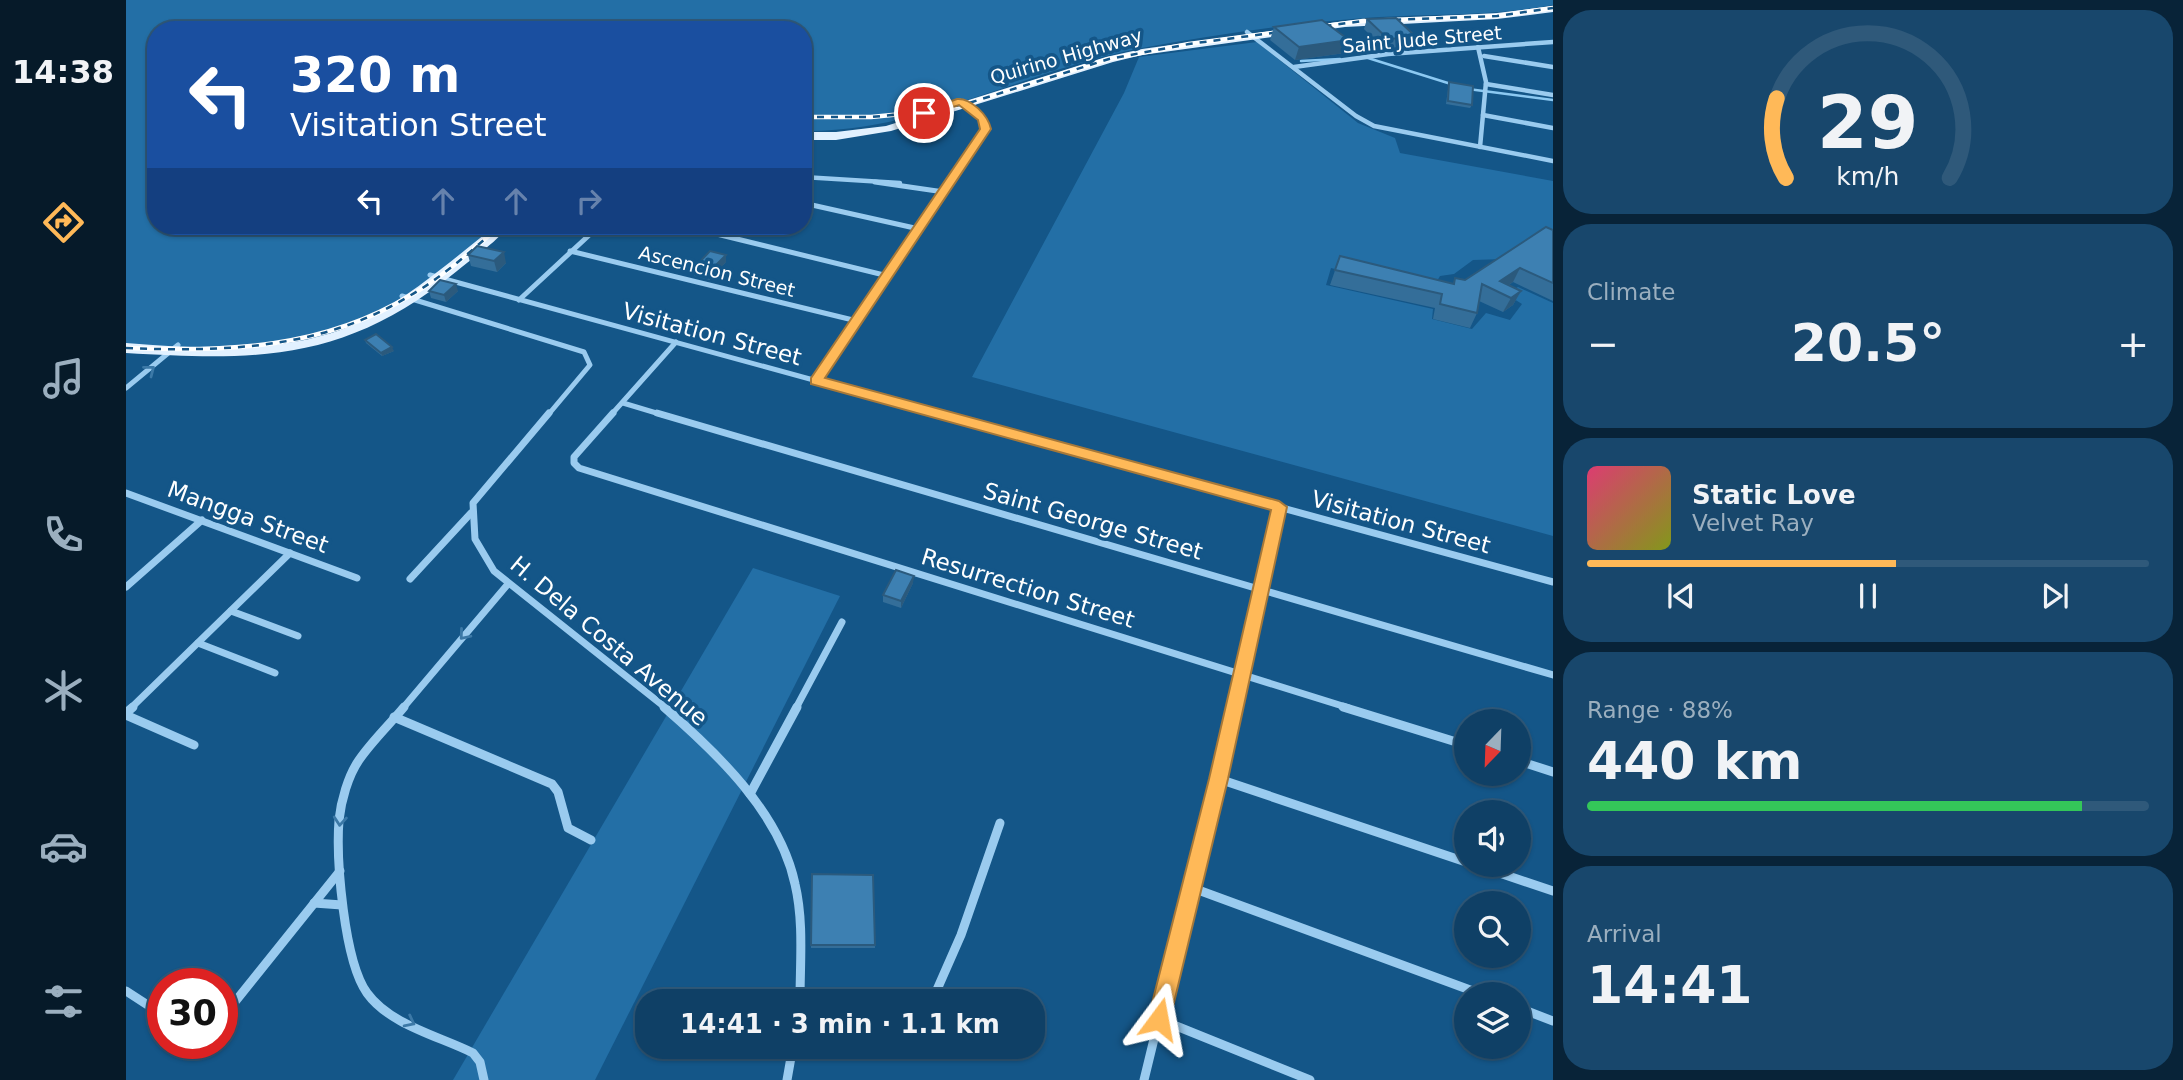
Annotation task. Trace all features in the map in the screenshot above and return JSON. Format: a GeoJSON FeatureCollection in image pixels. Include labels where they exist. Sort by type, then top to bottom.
{"type":"FeatureCollection","features":[{"type":"Feature","properties":{"kind":"main road","name":"Quirino Highway"},"geometry":{"type":"LineString","coordinates":[[812,134],[870,133],[1110,59],[1253,34],[1345,24],[1505,16],[1553,7]]}},
{"type":"Feature","properties":{"kind":"main road"},"geometry":{"type":"LineString","coordinates":[[434,277],[483,235]]}},
{"type":"Feature","properties":{"kind":"main road"},"geometry":{"type":"LineString","coordinates":[[126,342],[244,354],[290,348],[359,327],[406,298],[491,235]]}},
{"type":"Feature","properties":{"kind":"main road"},"geometry":{"type":"LineString","coordinates":[[126,348],[175,348]]}},
{"type":"Feature","properties":{"kind":"street"},"geometry":{"type":"LineString","coordinates":[[1253,34],[1356,116],[1374,126],[1553,161]]}},
{"type":"Feature","properties":{"kind":"street","name":"Saint Jude Street"},"geometry":{"type":"LineString","coordinates":[[1294,67],[1388,54],[1553,42]]}},
{"type":"Feature","properties":{"kind":"street"},"geometry":{"type":"LineString","coordinates":[[1478,47],[1484,56],[1486,84],[1480,148]]}},
{"type":"Feature","properties":{"kind":"street"},"geometry":{"type":"LineString","coordinates":[[1484,56],[1553,67]]}},
{"type":"Feature","properties":{"kind":"street"},"geometry":{"type":"LineString","coordinates":[[1486,84],[1553,95]]}},
{"type":"Feature","properties":{"kind":"street"},"geometry":{"type":"LineString","coordinates":[[816,381],[985,129],[983,119],[963,103]]}},
{"type":"Feature","properties":{"kind":"street"},"geometry":{"type":"LineString","coordinates":[[1483,115],[1553,128]]}},
{"type":"Feature","properties":{"kind":"street"},"geometry":{"type":"LineString","coordinates":[[812,178],[898,183],[944,192]]}},
{"type":"Feature","properties":{"kind":"street"},"geometry":{"type":"LineString","coordinates":[[812,205],[919,229]]}},
{"type":"Feature","properties":{"kind":"street"},"geometry":{"type":"LineString","coordinates":[[519,300],[589,235]]}},
{"type":"Feature","properties":{"kind":"street"},"geometry":{"type":"LineString","coordinates":[[721,235],[888,276]]}},
{"type":"Feature","properties":{"kind":"street","name":"Ascencion Street"},"geometry":{"type":"LineString","coordinates":[[570,251],[857,321]]}},
{"type":"Feature","properties":{"kind":"street","name":"Visitation Street"},"geometry":{"type":"LineString","coordinates":[[434,277],[1553,582]]}},
{"type":"Feature","properties":{"kind":"street"},"geometry":{"type":"LineString","coordinates":[[406,298],[584,352],[590,365],[486,486],[474,503],[471,513],[410,579]]}},
{"type":"Feature","properties":{"kind":"street"},"geometry":{"type":"LineString","coordinates":[[623,403],[676,342]]}},
{"type":"Feature","properties":{"kind":"street"},"geometry":{"type":"LineString","coordinates":[[126,388],[175,348]]}},
{"type":"Feature","properties":{"kind":"street","name":"Resurrection Street"},"geometry":{"type":"LineString","coordinates":[[623,403],[574,457],[574,463],[579,467],[1454,741]]}},
{"type":"Feature","properties":{"kind":"street","name":"Saint George Street"},"geometry":{"type":"LineString","coordinates":[[623,403],[1553,676]]}},
{"type":"Feature","properties":{"kind":"street","name":"Mangga Street"},"geometry":{"type":"LineString","coordinates":[[126,493],[357,578]]}},
{"type":"Feature","properties":{"kind":"street"},"geometry":{"type":"LineString","coordinates":[[1144,1080],[1219,779],[1279,507]]}},
{"type":"Feature","properties":{"kind":"street","name":"H. Dela Costa Avenue"},"geometry":{"type":"LineString","coordinates":[[471,513],[474,538],[493,570],[600,653],[703,744],[750,794],[783,848],[793,872],[799,921],[800,989]]}},
{"type":"Feature","properties":{"kind":"street"},"geometry":{"type":"LineString","coordinates":[[126,587],[202,520]]}},
{"type":"Feature","properties":{"kind":"street"},"geometry":{"type":"LineString","coordinates":[[194,745],[126,714],[290,553]]}},
{"type":"Feature","properties":{"kind":"street"},"geometry":{"type":"LineString","coordinates":[[484,1080],[480,1062],[463,1048],[386,1009],[366,992],[342,905],[339,821],[346,789],[359,760],[508,584]]}},
{"type":"Feature","properties":{"kind":"street"},"geometry":{"type":"LineString","coordinates":[[231,611],[298,636]]}},
{"type":"Feature","properties":{"kind":"street"},"geometry":{"type":"LineString","coordinates":[[750,794],[842,622]]}},
{"type":"Feature","properties":{"kind":"street"},"geometry":{"type":"LineString","coordinates":[[198,643],[275,673]]}},
{"type":"Feature","properties":{"kind":"street"},"geometry":{"type":"LineString","coordinates":[[394,717],[552,784],[560,794],[565,826],[574,835],[591,840]]}},
{"type":"Feature","properties":{"kind":"street"},"geometry":{"type":"LineString","coordinates":[[1531,765],[1553,772]]}},
{"type":"Feature","properties":{"kind":"street"},"geometry":{"type":"LineString","coordinates":[[1219,779],[1454,858]]}},
{"type":"Feature","properties":{"kind":"street"},"geometry":{"type":"LineString","coordinates":[[937,989],[961,935],[1000,823]]}},
{"type":"Feature","properties":{"kind":"street"},"geometry":{"type":"LineString","coordinates":[[238,998],[340,870]]}},
{"type":"Feature","properties":{"kind":"street"},"geometry":{"type":"LineString","coordinates":[[1512,877],[1553,891]]}},
{"type":"Feature","properties":{"kind":"street"},"geometry":{"type":"LineString","coordinates":[[1190,887],[1454,984]]}},
{"type":"Feature","properties":{"kind":"street"},"geometry":{"type":"LineString","coordinates":[[314,903],[342,905]]}},
{"type":"Feature","properties":{"kind":"street"},"geometry":{"type":"LineString","coordinates":[[126,991],[147,1005]]}},
{"type":"Feature","properties":{"kind":"street"},"geometry":{"type":"LineString","coordinates":[[1531,1013],[1553,1021]]}},
{"type":"Feature","properties":{"kind":"street"},"geometry":{"type":"LineString","coordinates":[[1159,1019],[1310,1080]]}},
{"type":"Feature","properties":{"kind":"street"},"geometry":{"type":"LineString","coordinates":[[787,1080],[791,1059]]}},
{"type":"Feature","properties":{"kind":"shaded area"},"geometry":{"type":"Polygon","coordinates":[[[126,0],[1553,0],[1553,5],[1531,9],[1319,22],[1142,48],[1057,70],[890,122],[847,129],[812,131],[812,21],[147,21],[147,235],[486,235],[405,298],[371,318],[322,337],[251,350],[126,346],[126,0]]]}},
{"type":"Feature","properties":{"kind":"shaded area"},"geometry":{"type":"Polygon","coordinates":[[[1257,42],[1358,123],[1395,138],[1400,153],[1553,181],[1553,245],[1503,259],[1473,260],[1454,274],[1440,276],[1430,293],[1331,268],[1326,285],[1433,309],[1432,319],[1472,329],[1486,313],[1510,320],[1522,304],[1506,294],[1518,287],[1553,303],[1553,536],[972,377],[1124,93],[1139,57],[1257,42]]]}},
{"type":"Feature","properties":{"kind":"shaded area"},"geometry":{"type":"Polygon","coordinates":[[[753,568],[840,596],[641,989],[635,989],[635,1001],[595,1080],[453,1080],[753,568]]]}},
{"type":"Feature","properties":{"kind":"building"},"geometry":{"type":"Polygon","coordinates":[[[1396,18],[1416,37],[1388,39],[1367,19],[1396,18]]]}},
{"type":"Feature","properties":{"kind":"building"},"geometry":{"type":"Polygon","coordinates":[[[1322,20],[1349,40],[1299,47],[1274,27],[1322,20]]]}},
{"type":"Feature","properties":{"kind":"building"},"geometry":{"type":"Polygon","coordinates":[[[1449,82],[1473,86],[1472,105],[1448,101],[1449,82]]]}},
{"type":"Feature","properties":{"kind":"building"},"geometry":{"type":"Polygon","coordinates":[[[1546,227],[1553,230],[1553,283],[1520,268],[1500,281],[1521,291],[1511,298],[1482,284],[1477,313],[1440,304],[1442,294],[1335,270],[1340,256],[1454,284],[1455,278],[1465,280],[1546,227]]]}},
{"type":"Feature","properties":{"kind":"building"},"geometry":{"type":"Polygon","coordinates":[[[477,246],[504,252],[494,261],[468,255],[477,246]]]}},
{"type":"Feature","properties":{"kind":"building"},"geometry":{"type":"Polygon","coordinates":[[[710,251],[726,255],[709,272],[693,269],[710,251]]]}},
{"type":"Feature","properties":{"kind":"building"},"geometry":{"type":"Polygon","coordinates":[[[440,280],[456,284],[444,295],[429,291],[440,280]]]}},
{"type":"Feature","properties":{"kind":"building"},"geometry":{"type":"Polygon","coordinates":[[[376,334],[392,347],[381,353],[365,340],[376,334]]]}},
{"type":"Feature","properties":{"kind":"building"},"geometry":{"type":"Polygon","coordinates":[[[896,570],[914,576],[901,601],[883,595],[896,570]]]}},
{"type":"Feature","properties":{"kind":"building"},"geometry":{"type":"Polygon","coordinates":[[[812,874],[873,875],[875,945],[811,945],[812,874]]]}},
{"type":"Feature","properties":{"kind":"waterway"},"geometry":{"type":"LineString","coordinates":[[1368,58],[1451,84]]}},
{"type":"Feature","properties":{"kind":"waterway"},"geometry":{"type":"LineString","coordinates":[[1301,61],[1340,59]]}},
{"type":"Feature","properties":{"kind":"waterway"},"geometry":{"type":"LineString","coordinates":[[1468,89],[1553,100]]}},
{"type":"Feature","properties":{"kind":"railway"},"geometry":{"type":"LineString","coordinates":[[812,117],[871,117],[933,111],[969,103],[1109,59],[1189,44],[1363,21],[1497,16],[1553,8]]}},
{"type":"Feature","properties":{"kind":"railway"},"geometry":{"type":"LineString","coordinates":[[126,348],[237,347],[309,337],[344,327],[378,313],[423,288],[489,235]]}},
{"type":"Feature","properties":{"kind":"route"},"geometry":{"type":"LineString","coordinates":[[924,113],[960,101],[983,119],[985,129],[816,381],[1279,507],[1219,779],[1159,1019]]}}]}
